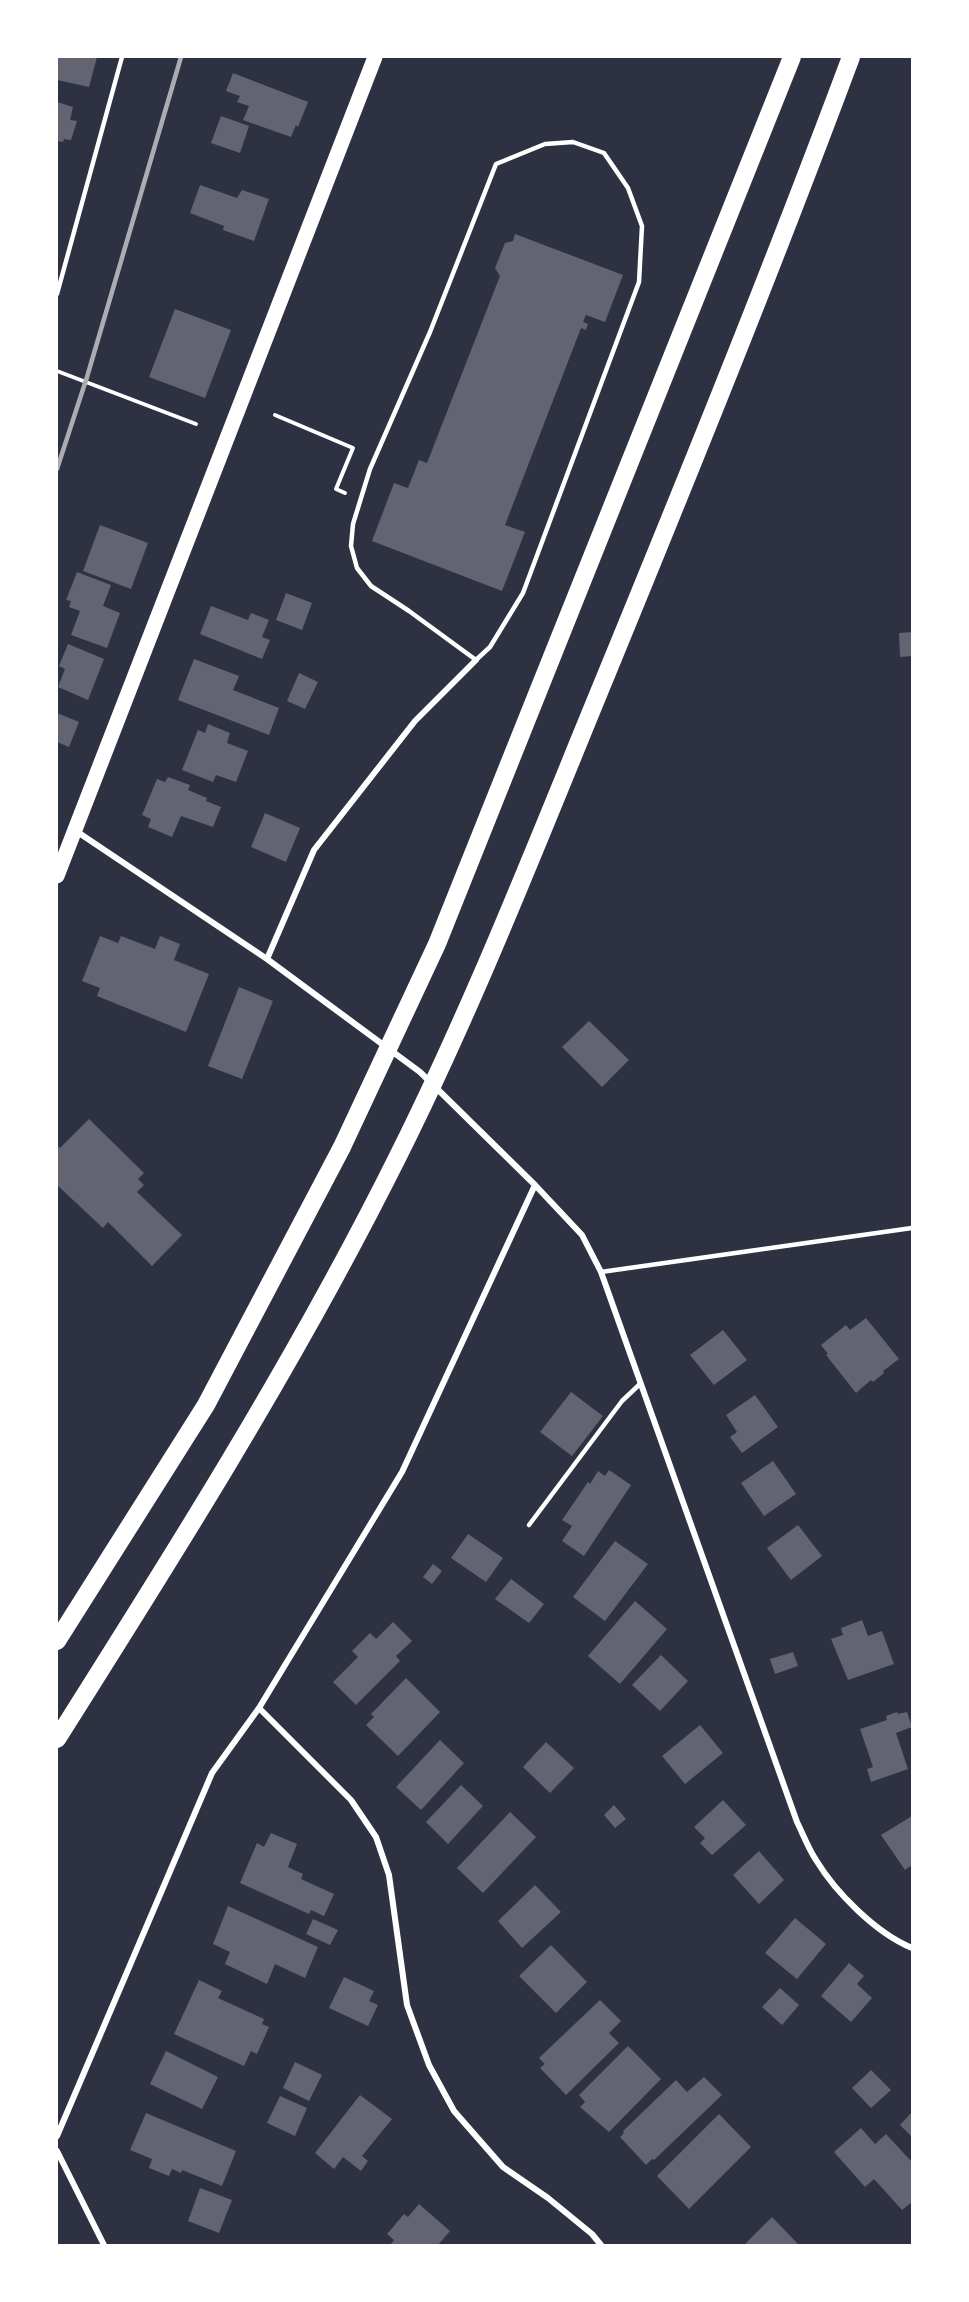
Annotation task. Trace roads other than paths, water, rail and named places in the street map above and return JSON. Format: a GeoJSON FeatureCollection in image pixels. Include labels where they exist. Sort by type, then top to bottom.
{"type":"FeatureCollection","features":[{"type":"Feature","properties":{"kind":"highway"},"geometry":{"type":"LineString","coordinates":[[57,1641],[207,1405],[342,1147],[437,944],[792,57]]}},
{"type":"Feature","properties":{"kind":"highway"},"geometry":{"type":"LineString","coordinates":[[57,1739],[184,1538],[277,1383],[386,1181],[479,986],[673,513],[850,57]]}},
{"type":"Feature","properties":{"kind":"main road"},"geometry":{"type":"LineString","coordinates":[[57,876],[375,57]]}},
{"type":"Feature","properties":{"kind":"street"},"geometry":{"type":"LineString","coordinates":[[267,959],[314,850],[415,721],[476,660]]}},
{"type":"Feature","properties":{"kind":"street"},"geometry":{"type":"LineString","coordinates":[[76,831],[267,959],[420,1072],[535,1185],[582,1235],[601,1272],[797,1822],[816,1860],[841,1894],[872,1923],[912,1948]]}},
{"type":"Feature","properties":{"kind":"street"},"geometry":{"type":"LineString","coordinates":[[57,2136],[212,1773],[259,1708],[402,1472],[535,1185]]}},
{"type":"Feature","properties":{"kind":"street"},"geometry":{"type":"LineString","coordinates":[[259,1708],[351,1800],[376,1837],[389,1875],[407,2005],[429,2065],[454,2110],[503,2167],[557,2206],[592,2234],[601,2245]]}},
{"type":"Feature","properties":{"kind":"street"},"geometry":{"type":"LineString","coordinates":[[57,2151],[104,2245]]}},
{"type":"Feature","properties":{"kind":"lane"},"geometry":{"type":"LineString","coordinates":[[57,294],[122,57]]}},
{"type":"Feature","properties":{"kind":"lane"},"geometry":{"type":"LineString","coordinates":[[573,142],[604,153],[628,188],[642,226],[639,282],[523,593],[490,646],[476,660],[410,611],[371,586],[357,568],[351,546],[353,524],[370,469],[430,332],[496,164],[545,144],[573,142]]}},
{"type":"Feature","properties":{"kind":"lane"},"geometry":{"type":"LineString","coordinates":[[601,1272],[912,1227]]}},
{"type":"Feature","properties":{"kind":"lane"},"geometry":{"type":"LineString","coordinates":[[529,1526],[622,1401],[641,1383]]}},
{"type":"Feature","properties":{"kind":"railway"},"geometry":{"type":"LineString","coordinates":[[57,469],[87,377],[181,57]]}}]}
